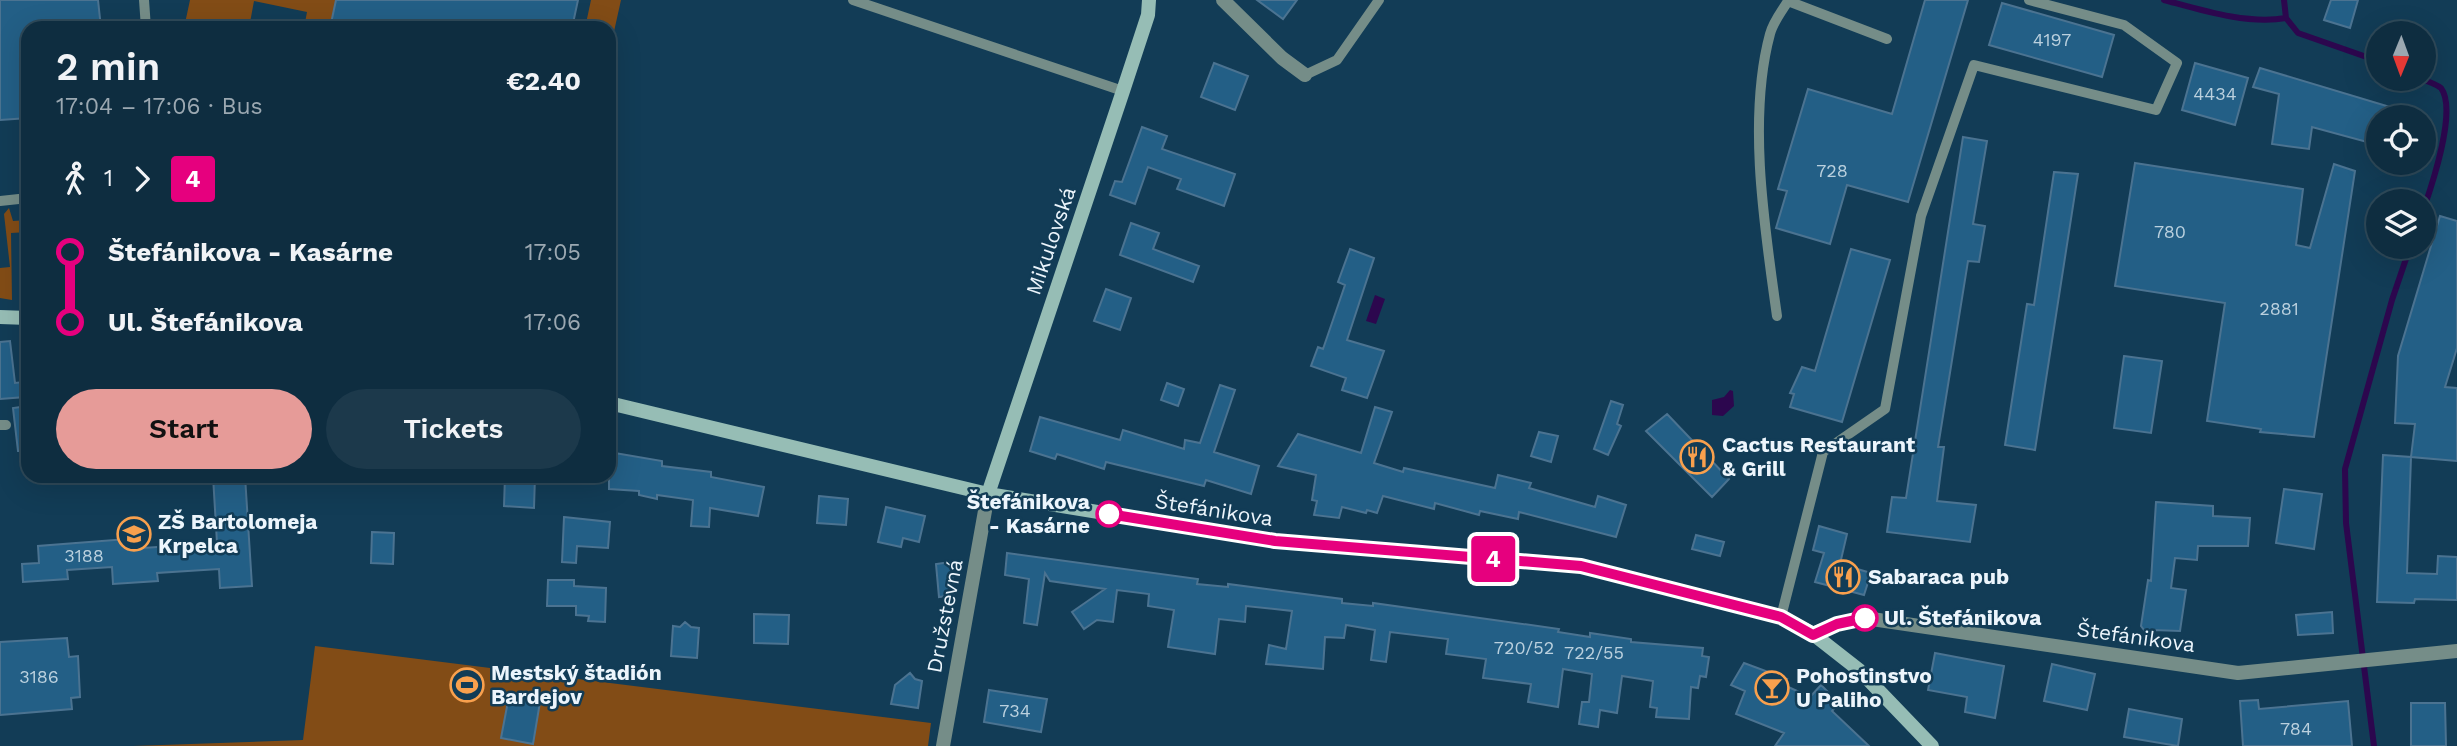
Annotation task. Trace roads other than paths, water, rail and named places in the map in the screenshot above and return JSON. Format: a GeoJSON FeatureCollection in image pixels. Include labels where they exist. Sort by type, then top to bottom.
{"type":"FeatureCollection","features":[{"type":"Feature","properties":{"kind":"street","name":"Mikulovská"},"geometry":{"type":"LineString","coordinates":[[988,494],[1148,15],[1149,0]]}},
{"type":"Feature","properties":{"kind":"street"},"geometry":{"type":"LineString","coordinates":[[1223,0],[1282,58],[1305,75]]}},
{"type":"Feature","properties":{"kind":"street"},"geometry":{"type":"LineString","coordinates":[[0,317],[21,318]]}},
{"type":"Feature","properties":{"kind":"street","name":"Štefánikova"},"geometry":{"type":"LineString","coordinates":[[616,405],[988,494],[1275,541],[1581,566],[1781,617],[1813,635],[1859,670],[1932,746]]}},
{"type":"Feature","properties":{"kind":"street","name":"Družstevná"},"geometry":{"type":"LineString","coordinates":[[943,746],[988,494]]}},
{"type":"Feature","properties":{"kind":"street","name":"Štefánikova"},"geometry":{"type":"LineString","coordinates":[[1813,635],[1837,624],[1865,618],[2238,673],[2457,651]]}},
{"type":"Feature","properties":{"kind":"lane"},"geometry":{"type":"LineString","coordinates":[[144,0],[146,21]]}},
{"type":"Feature","properties":{"kind":"lane"},"geometry":{"type":"LineString","coordinates":[[853,0],[1123,91]]}},
{"type":"Feature","properties":{"kind":"lane"},"geometry":{"type":"LineString","coordinates":[[1305,75],[1337,60],[1379,0]]}},
{"type":"Feature","properties":{"kind":"lane"},"geometry":{"type":"LineString","coordinates":[[1781,617],[1823,452],[1885,409],[1921,216],[1974,65],[2156,110],[2177,63],[2124,25],[2029,0]]}},
{"type":"Feature","properties":{"kind":"lane"},"geometry":{"type":"LineString","coordinates":[[1777,316],[1762,215],[1760,96],[1770,32],[1788,1],[1887,39]]}},
{"type":"Feature","properties":{"kind":"lane"},"geometry":{"type":"LineString","coordinates":[[0,201],[21,199]]}},
{"type":"Feature","properties":{"kind":"waterway"},"geometry":{"type":"LineString","coordinates":[[2164,0],[2240,18],[2286,18]]}},
{"type":"Feature","properties":{"kind":"waterway"},"geometry":{"type":"LineString","coordinates":[[2284,0],[2286,18],[2298,33],[2366,57]]}},
{"type":"Feature","properties":{"kind":"waterway"},"geometry":{"type":"LineString","coordinates":[[2430,189],[2442,146],[2446,112],[2445,98],[2441,88],[2436,85]]}},
{"type":"Feature","properties":{"kind":"waterway"},"geometry":{"type":"LineString","coordinates":[[2374,746],[2346,523],[2345,469],[2406,259]]}},
{"type":"Feature","properties":{"kind":"place","name":"Cactus Restaurant & Grill"},"geometry":{"type":"Point","coordinates":[1697,457]}},
{"type":"Feature","properties":{"kind":"place","name":"Štefánikova - Kasárne"},"geometry":{"type":"Point","coordinates":[1109,514]}},
{"type":"Feature","properties":{"kind":"place","name":"ZŠ Bartolomeja Krpelca"},"geometry":{"type":"Point","coordinates":[134,534]}},
{"type":"Feature","properties":{"kind":"place","name":"Sabaraca pub"},"geometry":{"type":"Point","coordinates":[1843,577]}},
{"type":"Feature","properties":{"kind":"place","name":"Ul. Štefánikova"},"geometry":{"type":"Point","coordinates":[1865,618]}},
{"type":"Feature","properties":{"kind":"place","name":"Mestský štadión Bardejov"},"geometry":{"type":"Point","coordinates":[467,685]}},
{"type":"Feature","properties":{"kind":"place","name":"Pohostinstvo U Paliho"},"geometry":{"type":"Point","coordinates":[1772,688]}}]}
